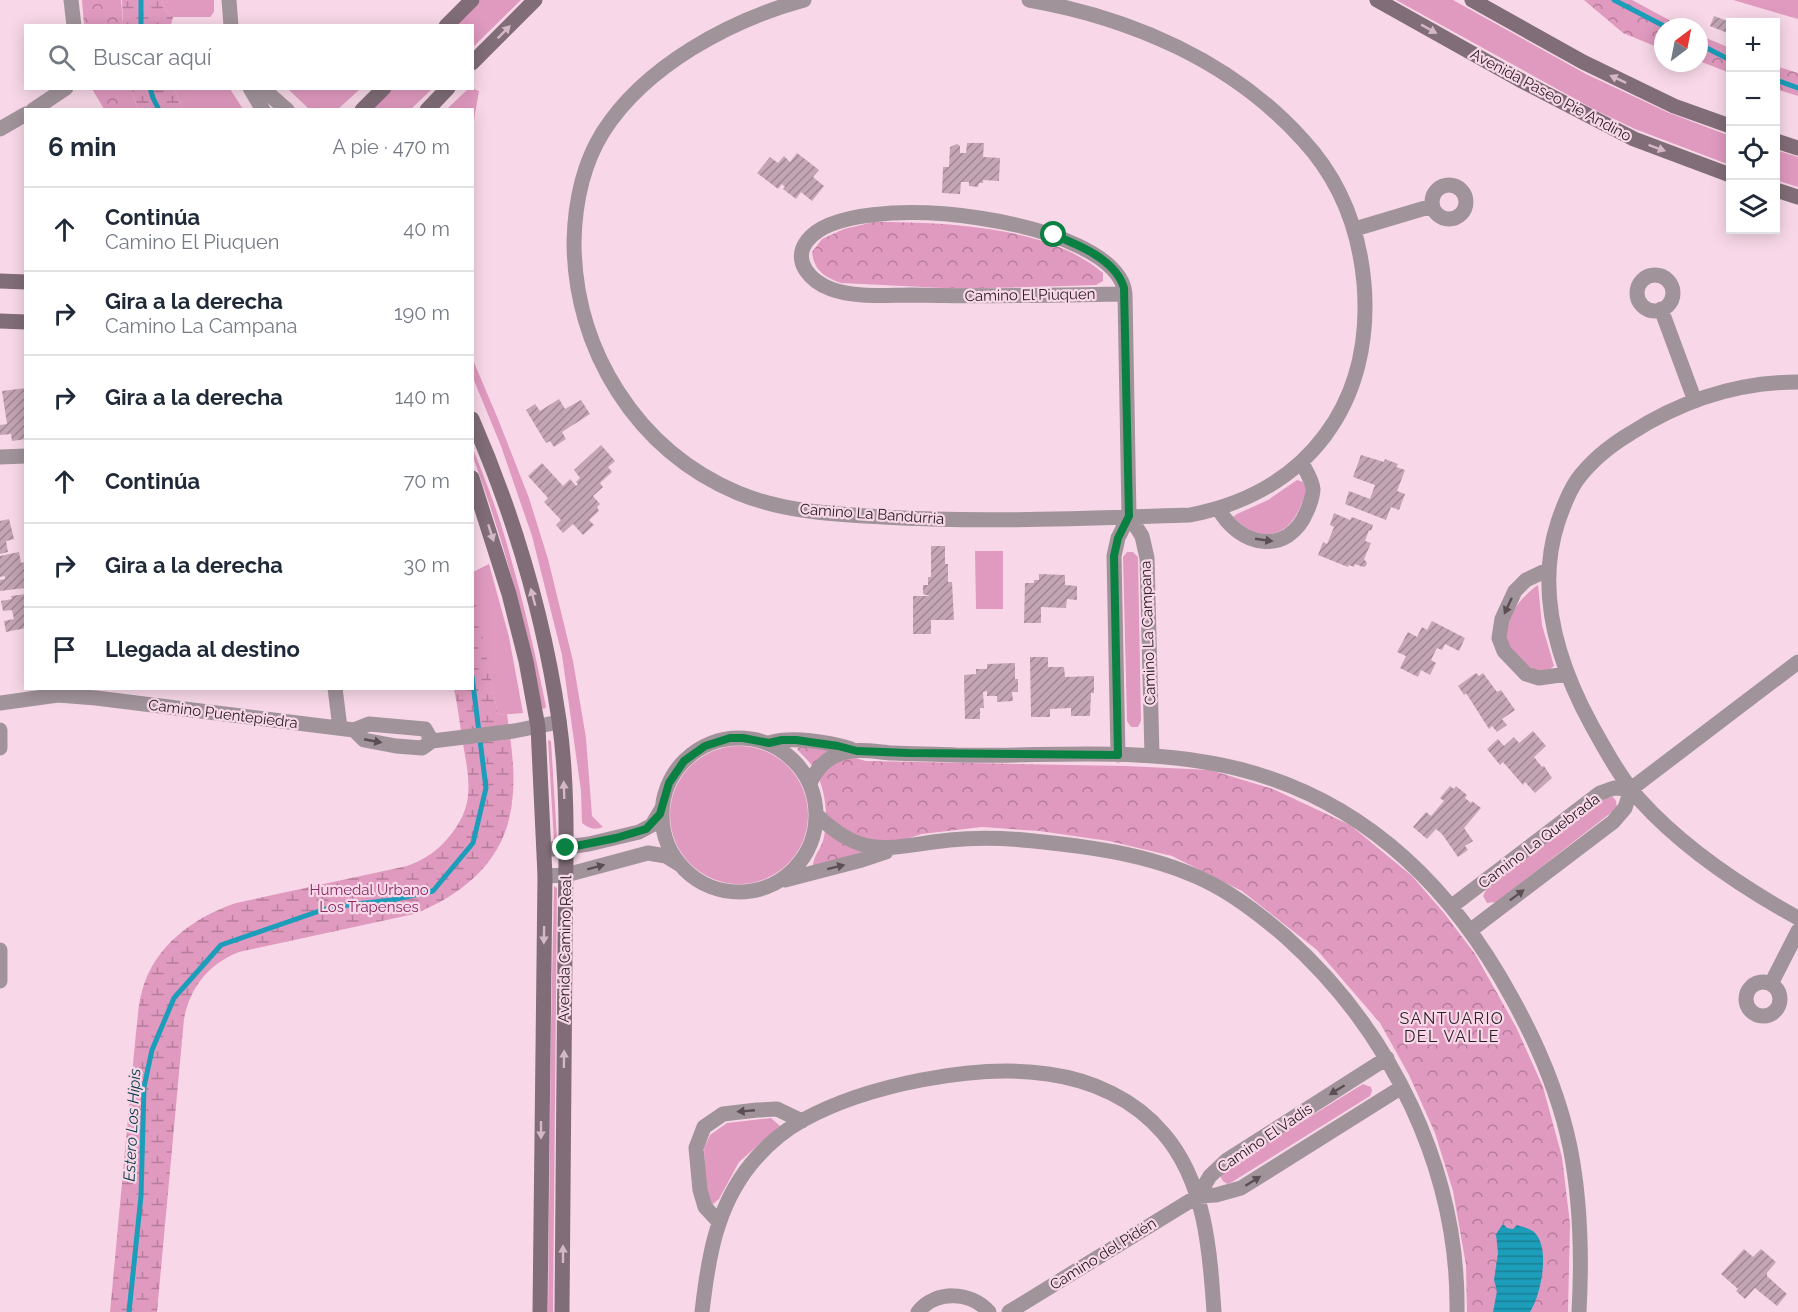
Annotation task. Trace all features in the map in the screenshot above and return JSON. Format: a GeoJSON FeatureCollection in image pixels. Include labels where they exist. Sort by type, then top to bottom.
{"type":"FeatureCollection","features":[{"type":"Feature","properties":{"kind":"main road"},"geometry":{"type":"LineString","coordinates":[[448,24],[472,0]]}},
{"type":"Feature","properties":{"kind":"main road"},"geometry":{"type":"LineString","coordinates":[[474,61],[535,0]]}},
{"type":"Feature","properties":{"kind":"main road","name":"Avenida Paseo Pie Andino"},"geometry":{"type":"LineString","coordinates":[[1377,0],[1520,80],[1634,139],[1726,173]]}},
{"type":"Feature","properties":{"kind":"main road"},"geometry":{"type":"LineString","coordinates":[[1472,0],[1583,62],[1674,106],[1726,124]]}},
{"type":"Feature","properties":{"kind":"main road"},"geometry":{"type":"LineString","coordinates":[[364,108],[382,90]]}},
{"type":"Feature","properties":{"kind":"main road"},"geometry":{"type":"LineString","coordinates":[[429,108],[446,90]]}},
{"type":"Feature","properties":{"kind":"main road"},"geometry":{"type":"LineString","coordinates":[[1780,142],[1798,148]]}},
{"type":"Feature","properties":{"kind":"main road"},"geometry":{"type":"LineString","coordinates":[[1780,191],[1798,197]]}},
{"type":"Feature","properties":{"kind":"main road"},"geometry":{"type":"LineString","coordinates":[[0,281],[24,282]]}},
{"type":"Feature","properties":{"kind":"main road"},"geometry":{"type":"LineString","coordinates":[[0,321],[24,322]]}},
{"type":"Feature","properties":{"kind":"main road","name":"Avenida Camino Real"},"geometry":{"type":"LineString","coordinates":[[474,424],[500,490],[522,557],[544,642],[559,722],[566,848],[562,1312]]}},
{"type":"Feature","properties":{"kind":"main road","name":"Avenida Camino Real"},"geometry":{"type":"LineString","coordinates":[[474,484],[501,563],[515,614],[538,727],[545,850],[540,1312]]}},
{"type":"Feature","properties":{"kind":"street"},"geometry":{"type":"LineString","coordinates":[[71,0],[74,24]]}},
{"type":"Feature","properties":{"kind":"street"},"geometry":{"type":"LineString","coordinates":[[229,0],[231,24]]}},
{"type":"Feature","properties":{"kind":"street","name":"Camino La Bandurria"},"geometry":{"type":"LineString","coordinates":[[804,0],[769,11],[734,26],[680,57],[659,72],[610,121],[594,148],[582,180],[575,220],[576,278],[584,321],[600,361],[621,399],[661,444],[697,471],[738,492],[779,506],[842,515],[936,519],[1190,515],[1218,508],[1262,491],[1302,463],[1332,427],[1346,402],[1357,372],[1364,337],[1365,294],[1360,250],[1338,189],[1314,152],[1285,121],[1246,89],[1195,56],[1134,27],[1084,12],[1029,0]]}},
{"type":"Feature","properties":{"kind":"street"},"geometry":{"type":"LineString","coordinates":[[36,108],[63,90]]}},
{"type":"Feature","properties":{"kind":"street"},"geometry":{"type":"LineString","coordinates":[[251,90],[262,108]]}},
{"type":"Feature","properties":{"kind":"street"},"geometry":{"type":"LineString","coordinates":[[264,90],[285,108]]}},
{"type":"Feature","properties":{"kind":"street"},"geometry":{"type":"LineString","coordinates":[[0,129],[24,115]]}},
{"type":"Feature","properties":{"kind":"street"},"geometry":{"type":"LineString","coordinates":[[1354,229],[1432,206]]}},
{"type":"Feature","properties":{"kind":"street","name":"Camino El Piuquen"},"geometry":{"type":"LineString","coordinates":[[920,213],[993,220],[1054,235],[1090,253],[1115,271],[1122,282],[1125,294],[981,297],[856,294],[833,290],[819,285],[810,278],[803,267],[802,250],[808,239],[820,230],[841,221],[868,214],[920,213]]}},
{"type":"Feature","properties":{"kind":"street","name":"Camino La Campana"},"geometry":{"type":"LineString","coordinates":[[1118,755],[1114,556],[1118,538],[1129,516],[1125,294]]}},
{"type":"Feature","properties":{"kind":"street"},"geometry":{"type":"LineString","coordinates":[[1661,309],[1695,401]]}},
{"type":"Feature","properties":{"kind":"street"},"geometry":{"type":"LineString","coordinates":[[1798,382],[1758,384],[1726,390],[1659,416],[1610,447],[1584,471],[1568,495],[1552,544],[1549,569],[1555,637],[1567,674],[1603,746],[1631,789],[1662,822],[1710,862],[1739,883],[1798,918]]}},
{"type":"Feature","properties":{"kind":"street"},"geometry":{"type":"LineString","coordinates":[[0,457],[24,456]]}},
{"type":"Feature","properties":{"kind":"street"},"geometry":{"type":"LineString","coordinates":[[1218,508],[1228,524],[1243,534],[1272,541],[1286,538],[1299,528],[1312,497],[1312,484],[1302,463]]}},
{"type":"Feature","properties":{"kind":"street","name":"Camino La Campana"},"geometry":{"type":"LineString","coordinates":[[1129,516],[1142,536],[1147,558],[1152,755]]}},
{"type":"Feature","properties":{"kind":"street"},"geometry":{"type":"LineString","coordinates":[[1549,569],[1526,580],[1515,591],[1502,619],[1500,638],[1504,651],[1526,674],[1539,678],[1567,674]]}},
{"type":"Feature","properties":{"kind":"street","name":"Camino La Quebrada"},"geometry":{"type":"LineString","coordinates":[[1471,930],[1613,822],[1625,808],[1631,789],[1798,662]]}},
{"type":"Feature","properties":{"kind":"street"},"geometry":{"type":"LineString","coordinates":[[336,690],[347,729]]}},
{"type":"Feature","properties":{"kind":"street","name":"Camino Puentepiedra"},"geometry":{"type":"LineString","coordinates":[[0,703],[58,695],[347,729],[369,724],[425,729],[432,741],[514,731],[559,722]]}},
{"type":"Feature","properties":{"kind":"street"},"geometry":{"type":"LineString","coordinates":[[0,730],[0,748]]}},
{"type":"Feature","properties":{"kind":"street"},"geometry":{"type":"LineString","coordinates":[[545,850],[566,848],[639,832],[652,825],[662,808],[669,783],[693,752],[717,741],[730,738],[750,738],[769,743],[789,755],[810,783],[817,815],[814,837],[809,848],[797,867],[779,881]]}},
{"type":"Feature","properties":{"kind":"street"},"geometry":{"type":"LineString","coordinates":[[769,743],[796,740],[857,751]]}},
{"type":"Feature","properties":{"kind":"street"},"geometry":{"type":"LineString","coordinates":[[810,783],[814,774],[828,759],[857,751],[960,755],[1152,755],[1237,768],[1277,780],[1316,797],[1353,818],[1400,853],[1452,906],[1492,962],[1528,1029],[1548,1073],[1563,1120],[1574,1172],[1580,1222],[1579,1312]]}},
{"type":"Feature","properties":{"kind":"street","name":"Camino La Quebrada"},"geometry":{"type":"LineString","coordinates":[[1452,906],[1600,793],[1614,788],[1631,789]]}},
{"type":"Feature","properties":{"kind":"street"},"geometry":{"type":"LineString","coordinates":[[662,808],[664,833],[682,866]]}},
{"type":"Feature","properties":{"kind":"street"},"geometry":{"type":"LineString","coordinates":[[817,815],[838,834],[859,844],[877,848],[972,838],[1035,841],[1114,852],[1191,875],[1214,885],[1248,907],[1300,950],[1347,1001],[1387,1058],[1402,1087],[1418,1120],[1440,1186],[1455,1265],[1457,1312]]}},
{"type":"Feature","properties":{"kind":"street"},"geometry":{"type":"LineString","coordinates":[[545,876],[566,875],[648,853],[666,856],[700,881],[722,890],[745,892],[862,860],[894,848]]}},
{"type":"Feature","properties":{"kind":"street"},"geometry":{"type":"LineString","coordinates":[[1771,984],[1798,931]]}},
{"type":"Feature","properties":{"kind":"street"},"geometry":{"type":"LineString","coordinates":[[0,950],[0,981]]}},
{"type":"Feature","properties":{"kind":"street","name":"Camino El Vadis"},"geometry":{"type":"LineString","coordinates":[[1197,1196],[1210,1176],[1227,1160],[1387,1058]]}},
{"type":"Feature","properties":{"kind":"street"},"geometry":{"type":"LineString","coordinates":[[702,1312],[710,1256],[718,1221],[727,1201],[751,1164],[783,1133],[802,1120],[868,1094],[927,1079],[1000,1071],[1050,1074],[1089,1084],[1108,1092],[1140,1111],[1158,1128],[1174,1148],[1192,1179],[1206,1242],[1214,1312]]}},
{"type":"Feature","properties":{"kind":"street","name":"Camino El Vadis"},"geometry":{"type":"LineString","coordinates":[[1197,1196],[1216,1195],[1241,1188],[1402,1087]]}},
{"type":"Feature","properties":{"kind":"street"},"geometry":{"type":"LineString","coordinates":[[718,1221],[705,1207],[700,1190],[696,1148],[704,1127],[723,1114],[757,1110],[777,1110],[802,1120]]}},
{"type":"Feature","properties":{"kind":"street","name":"Camino del Pidén"},"geometry":{"type":"LineString","coordinates":[[1009,1312],[1197,1196]]}},
{"type":"Feature","properties":{"kind":"street"},"geometry":{"type":"LineString","coordinates":[[918,1312],[923,1305],[934,1299],[951,1296],[973,1300],[989,1312]]}},
{"type":"Feature","properties":{"kind":"green space"},"geometry":{"type":"Polygon","coordinates":[[[82,0],[121,0],[123,24],[84,24],[82,0]]]}},
{"type":"Feature","properties":{"kind":"green space"},"geometry":{"type":"Polygon","coordinates":[[[122,0],[162,0],[164,9],[173,17],[171,24],[123,24],[122,0]]]}},
{"type":"Feature","properties":{"kind":"green space"},"geometry":{"type":"Polygon","coordinates":[[[162,0],[214,0],[214,12],[210,17],[173,17],[164,9],[162,0]]]}},
{"type":"Feature","properties":{"kind":"green space"},"geometry":{"type":"Polygon","coordinates":[[[480,0],[521,0],[474,46],[474,24],[457,24],[480,0]]]}},
{"type":"Feature","properties":{"kind":"green space"},"geometry":{"type":"Polygon","coordinates":[[[1396,0],[1453,0],[1586,74],[1667,112],[1726,134],[1726,163],[1635,129],[1595,110],[1396,0]]]}},
{"type":"Feature","properties":{"kind":"green space"},"geometry":{"type":"Polygon","coordinates":[[[1584,0],[1632,0],[1665,18],[1654,18],[1654,46],[1623,33],[1584,0]]]}},
{"type":"Feature","properties":{"kind":"green space"},"geometry":{"type":"Polygon","coordinates":[[[1733,0],[1798,0],[1798,19],[1733,0]]]}},
{"type":"Feature","properties":{"kind":"green space"},"geometry":{"type":"Polygon","coordinates":[[[1708,39],[1726,46],[1726,71],[1708,64],[1708,39]]]}},
{"type":"Feature","properties":{"kind":"green space"},"geometry":{"type":"Polygon","coordinates":[[[1780,67],[1798,73],[1798,96],[1780,90],[1780,67]]]}},
{"type":"Feature","properties":{"kind":"green space"},"geometry":{"type":"Polygon","coordinates":[[[93,90],[131,90],[138,108],[103,108],[93,90]]]}},
{"type":"Feature","properties":{"kind":"green space"},"geometry":{"type":"Polygon","coordinates":[[[131,90],[174,90],[183,108],[138,108],[131,90]]]}},
{"type":"Feature","properties":{"kind":"green space"},"geometry":{"type":"Polygon","coordinates":[[[174,90],[231,90],[242,108],[183,108],[174,90]]]}},
{"type":"Feature","properties":{"kind":"green space"},"geometry":{"type":"Polygon","coordinates":[[[289,90],[359,90],[339,108],[308,108],[289,90]]]}},
{"type":"Feature","properties":{"kind":"green space"},"geometry":{"type":"Polygon","coordinates":[[[392,90],[431,90],[412,108],[373,108],[392,90]]]}},
{"type":"Feature","properties":{"kind":"green space"},"geometry":{"type":"Polygon","coordinates":[[[467,90],[479,91],[474,120],[474,108],[448,108],[467,90]]]}},
{"type":"Feature","properties":{"kind":"green space"},"geometry":{"type":"Polygon","coordinates":[[[1780,151],[1798,157],[1798,187],[1780,181],[1780,151]]]}},
{"type":"Feature","properties":{"kind":"green space"},"geometry":{"type":"Polygon","coordinates":[[[874,222],[931,223],[1025,236],[1054,245],[1080,257],[1103,273],[1103,281],[1096,285],[964,289],[841,283],[821,272],[815,264],[812,252],[822,239],[844,229],[874,222]]]}},
{"type":"Feature","properties":{"kind":"green space"},"geometry":{"type":"Polygon","coordinates":[[[474,362],[529,498],[548,559],[573,661],[586,738],[592,816],[603,827],[600,828],[587,827],[582,823],[581,791],[562,655],[532,536],[501,446],[474,380],[474,362]]]}},
{"type":"Feature","properties":{"kind":"green space"},"geometry":{"type":"Polygon","coordinates":[[[474,451],[499,517],[512,562],[537,665],[546,707],[544,709],[513,581],[474,460],[474,451]]]}},
{"type":"Feature","properties":{"kind":"green space"},"geometry":{"type":"Polygon","coordinates":[[[1297,480],[1305,485],[1305,497],[1295,517],[1280,531],[1262,534],[1253,531],[1233,517],[1268,500],[1297,480]]]}},
{"type":"Feature","properties":{"kind":"green space"},"geometry":{"type":"Polygon","coordinates":[[[975,551],[1003,551],[1003,609],[976,609],[975,551]]]}},
{"type":"Feature","properties":{"kind":"green space"},"geometry":{"type":"Polygon","coordinates":[[[1127,552],[1133,552],[1138,557],[1141,721],[1138,727],[1131,727],[1127,721],[1123,557],[1127,552]]]}},
{"type":"Feature","properties":{"kind":"green space"},"geometry":{"type":"Polygon","coordinates":[[[489,564],[509,637],[523,713],[498,715],[474,598],[474,572],[489,564]]]}},
{"type":"Feature","properties":{"kind":"green space"},"geometry":{"type":"Polygon","coordinates":[[[1538,585],[1542,625],[1554,666],[1546,671],[1533,669],[1520,660],[1506,636],[1508,621],[1516,607],[1538,585]]]}},
{"type":"Feature","properties":{"kind":"green space","name":"Humedal Urbano Los Trapenses"},"geometry":{"type":"Polygon","coordinates":[[[474,598],[498,715],[507,714],[511,747],[512,802],[508,823],[501,841],[492,858],[479,872],[450,896],[432,906],[414,914],[239,952],[218,963],[202,978],[191,997],[184,1019],[157,1312],[110,1312],[138,1011],[148,975],[156,960],[178,935],[205,916],[220,909],[236,903],[407,866],[432,853],[447,839],[464,812],[468,790],[467,768],[454,690],[474,690],[474,598]]]}},
{"type":"Feature","properties":{"kind":"green space"},"geometry":{"type":"Polygon","coordinates":[[[548,740],[551,741],[556,842],[554,842],[548,740]]]}},
{"type":"Feature","properties":{"kind":"green space"},"geometry":{"type":"Polygon","coordinates":[[[739,746],[765,751],[788,766],[803,789],[808,815],[803,841],[788,864],[765,879],[739,884],[713,879],[690,864],[675,841],[670,815],[675,789],[690,766],[713,751],[739,746]]]}},
{"type":"Feature","properties":{"kind":"green space"},"geometry":{"type":"Polygon","coordinates":[[[801,746],[832,751],[866,761],[1126,766],[1210,770],[1273,789],[1350,825],[1412,876],[1475,954],[1516,1027],[1543,1087],[1562,1157],[1570,1224],[1568,1312],[1467,1312],[1466,1265],[1453,1191],[1435,1133],[1409,1075],[1380,1023],[1317,950],[1242,891],[1172,856],[1109,841],[1039,831],[982,827],[922,834],[813,868],[823,841],[826,813],[821,784],[811,765],[797,749],[801,746]]]}},
{"type":"Feature","properties":{"kind":"green space"},"geometry":{"type":"Polygon","coordinates":[[[1613,797],[1617,808],[1496,902],[1487,903],[1483,896],[1487,888],[1605,798],[1613,797]]]}},
{"type":"Feature","properties":{"kind":"green space"},"geometry":{"type":"Polygon","coordinates":[[[554,886],[557,888],[553,1312],[548,1312],[551,1027],[554,886]]]}},
{"type":"Feature","properties":{"kind":"green space"},"geometry":{"type":"Polygon","coordinates":[[[1363,1084],[1371,1087],[1370,1096],[1232,1182],[1227,1184],[1223,1181],[1220,1176],[1222,1171],[1363,1084]]]}},
{"type":"Feature","properties":{"kind":"green space"},"geometry":{"type":"Polygon","coordinates":[[[771,1118],[780,1126],[739,1162],[719,1199],[712,1205],[706,1197],[704,1148],[710,1135],[727,1123],[771,1118]]]}},
{"type":"Feature","properties":{"kind":"water"},"geometry":{"type":"Polygon","coordinates":[[[1503,1224],[1507,1228],[1513,1229],[1517,1225],[1532,1231],[1539,1239],[1542,1248],[1541,1283],[1530,1312],[1493,1312],[1497,1291],[1494,1280],[1498,1253],[1496,1234],[1503,1224]]]}},
{"type":"Feature","properties":{"kind":"building"},"geometry":{"type":"Polygon","coordinates":[[[1714,16],[1726,20],[1726,32],[1710,26],[1714,16]]]}},
{"type":"Feature","properties":{"kind":"building"},"geometry":{"type":"Polygon","coordinates":[[[967,143],[984,143],[983,157],[1000,158],[999,181],[983,180],[978,187],[969,186],[969,182],[961,182],[960,194],[942,193],[943,167],[949,167],[950,147],[957,144],[960,146],[960,153],[966,153],[967,143]]]}},
{"type":"Feature","properties":{"kind":"building"},"geometry":{"type":"Polygon","coordinates":[[[797,153],[819,170],[813,177],[824,186],[812,201],[801,192],[796,199],[783,189],[785,187],[782,184],[778,189],[757,173],[770,157],[778,163],[784,156],[790,162],[797,153]]]}},
{"type":"Feature","properties":{"kind":"building"},"geometry":{"type":"Polygon","coordinates":[[[24,388],[24,439],[12,441],[11,434],[0,435],[0,425],[7,424],[2,391],[24,388]]]}},
{"type":"Feature","properties":{"kind":"building"},"geometry":{"type":"Polygon","coordinates":[[[559,399],[565,409],[581,400],[590,414],[562,432],[566,439],[554,447],[550,441],[546,443],[526,410],[535,404],[540,411],[559,399]]]}},
{"type":"Feature","properties":{"kind":"building"},"geometry":{"type":"Polygon","coordinates":[[[601,445],[615,461],[608,467],[612,472],[600,483],[603,487],[593,496],[600,504],[597,507],[599,511],[589,520],[594,525],[583,535],[573,524],[563,533],[556,525],[561,520],[544,502],[548,498],[528,476],[542,463],[563,486],[570,479],[576,486],[580,478],[574,470],[601,445]]]}},
{"type":"Feature","properties":{"kind":"building"},"geometry":{"type":"Polygon","coordinates":[[[1361,455],[1384,462],[1385,459],[1398,464],[1396,467],[1405,470],[1397,491],[1405,494],[1399,510],[1391,507],[1386,520],[1345,504],[1349,491],[1370,499],[1375,485],[1353,477],[1361,455]]]}},
{"type":"Feature","properties":{"kind":"building"},"geometry":{"type":"Polygon","coordinates":[[[1334,513],[1350,520],[1352,517],[1373,525],[1365,541],[1371,543],[1364,559],[1366,566],[1355,564],[1354,567],[1349,565],[1348,567],[1318,555],[1323,542],[1327,544],[1334,527],[1330,525],[1334,513]]]}},
{"type":"Feature","properties":{"kind":"building"},"geometry":{"type":"Polygon","coordinates":[[[9,519],[14,539],[6,541],[8,552],[0,554],[0,521],[9,519]]]}},
{"type":"Feature","properties":{"kind":"building"},"geometry":{"type":"Polygon","coordinates":[[[931,546],[945,546],[948,582],[952,582],[954,620],[931,620],[931,634],[913,634],[913,596],[930,596],[923,594],[923,585],[928,585],[928,577],[931,577],[931,546]]]}},
{"type":"Feature","properties":{"kind":"building"},"geometry":{"type":"Polygon","coordinates":[[[19,552],[21,563],[24,562],[24,588],[0,591],[0,580],[5,579],[5,576],[0,577],[0,556],[19,552]]]}},
{"type":"Feature","properties":{"kind":"building"},"geometry":{"type":"Polygon","coordinates":[[[1039,574],[1065,575],[1065,585],[1077,586],[1077,600],[1067,599],[1066,608],[1041,607],[1041,623],[1024,623],[1025,583],[1034,583],[1034,580],[1039,580],[1039,574]]]}},
{"type":"Feature","properties":{"kind":"building"},"geometry":{"type":"Polygon","coordinates":[[[24,594],[24,628],[6,632],[4,621],[14,619],[12,610],[3,611],[1,601],[12,599],[11,596],[24,594]]]}},
{"type":"Feature","properties":{"kind":"building"},"geometry":{"type":"Polygon","coordinates":[[[1432,621],[1465,638],[1459,651],[1445,644],[1442,650],[1437,648],[1431,660],[1436,663],[1430,675],[1421,670],[1418,677],[1400,668],[1406,656],[1397,652],[1408,632],[1417,637],[1422,627],[1427,630],[1432,621]]]}},
{"type":"Feature","properties":{"kind":"building"},"geometry":{"type":"Polygon","coordinates":[[[1030,657],[1048,657],[1048,667],[1064,667],[1065,677],[1094,676],[1090,716],[1071,716],[1071,708],[1050,709],[1050,717],[1031,717],[1030,657]]]}},
{"type":"Feature","properties":{"kind":"building"},"geometry":{"type":"Polygon","coordinates":[[[1015,663],[1018,692],[1012,692],[1013,701],[997,702],[997,696],[987,696],[987,691],[983,692],[984,708],[980,708],[980,719],[965,719],[964,675],[976,674],[976,669],[987,669],[987,664],[1015,663]]]}},
{"type":"Feature","properties":{"kind":"building"},"geometry":{"type":"Polygon","coordinates":[[[1476,673],[1479,676],[1483,673],[1497,692],[1501,690],[1515,710],[1502,719],[1507,725],[1497,732],[1492,726],[1489,729],[1466,693],[1464,695],[1458,686],[1476,673]]]}},
{"type":"Feature","properties":{"kind":"building"},"geometry":{"type":"Polygon","coordinates":[[[1533,731],[1546,746],[1534,757],[1552,778],[1535,793],[1525,782],[1523,785],[1503,762],[1500,765],[1487,749],[1498,739],[1504,746],[1514,737],[1519,743],[1533,731]]]}},
{"type":"Feature","properties":{"kind":"building"},"geometry":{"type":"Polygon","coordinates":[[[1450,786],[1454,789],[1456,786],[1467,795],[1465,798],[1481,808],[1464,828],[1473,841],[1465,846],[1468,850],[1458,857],[1436,829],[1427,839],[1413,827],[1426,812],[1431,816],[1444,801],[1440,798],[1450,786]]]}},
{"type":"Feature","properties":{"kind":"building"},"geometry":{"type":"Polygon","coordinates":[[[1744,1249],[1753,1257],[1761,1249],[1776,1262],[1767,1276],[1787,1294],[1777,1306],[1755,1288],[1745,1299],[1736,1291],[1738,1289],[1721,1274],[1744,1249]]]}},
{"type":"Feature","properties":{"kind":"waterway","name":"Estero Los Hipis"},"geometry":{"type":"LineString","coordinates":[[141,0],[141,24]]}},
{"type":"Feature","properties":{"kind":"waterway"},"geometry":{"type":"LineString","coordinates":[[1614,0],[1654,21]]}},
{"type":"Feature","properties":{"kind":"waterway"},"geometry":{"type":"LineString","coordinates":[[1708,49],[1726,58]]}},
{"type":"Feature","properties":{"kind":"waterway"},"geometry":{"type":"LineString","coordinates":[[1780,81],[1798,88]]}},
{"type":"Feature","properties":{"kind":"waterway","name":"Estero Los Hipis"},"geometry":{"type":"LineString","coordinates":[[151,90],[158,108]]}},
{"type":"Feature","properties":{"kind":"waterway","name":"Estero Los Hipis"},"geometry":{"type":"LineString","coordinates":[[129,1312],[141,1196],[144,1087],[152,1050],[174,998],[221,945],[331,907],[392,900],[433,891],[473,843],[486,788],[474,690]]}},
{"type":"Feature","properties":{"kind":"district","name":"SANTUARIO DEL VALLE"},"geometry":{"type":"Point","coordinates":[1452,1027]}},
{"type":"Feature","properties":{"kind":"route"},"geometry":{"type":"LineString","coordinates":[[566,848],[639,832],[652,825],[660,814],[664,795],[675,771],[693,752],[730,738],[769,743],[796,740],[857,751],[960,755],[1118,755],[1114,556],[1118,538],[1129,516],[1124,288],[1120,277],[1109,266],[1090,253],[1054,235]]}}]}
